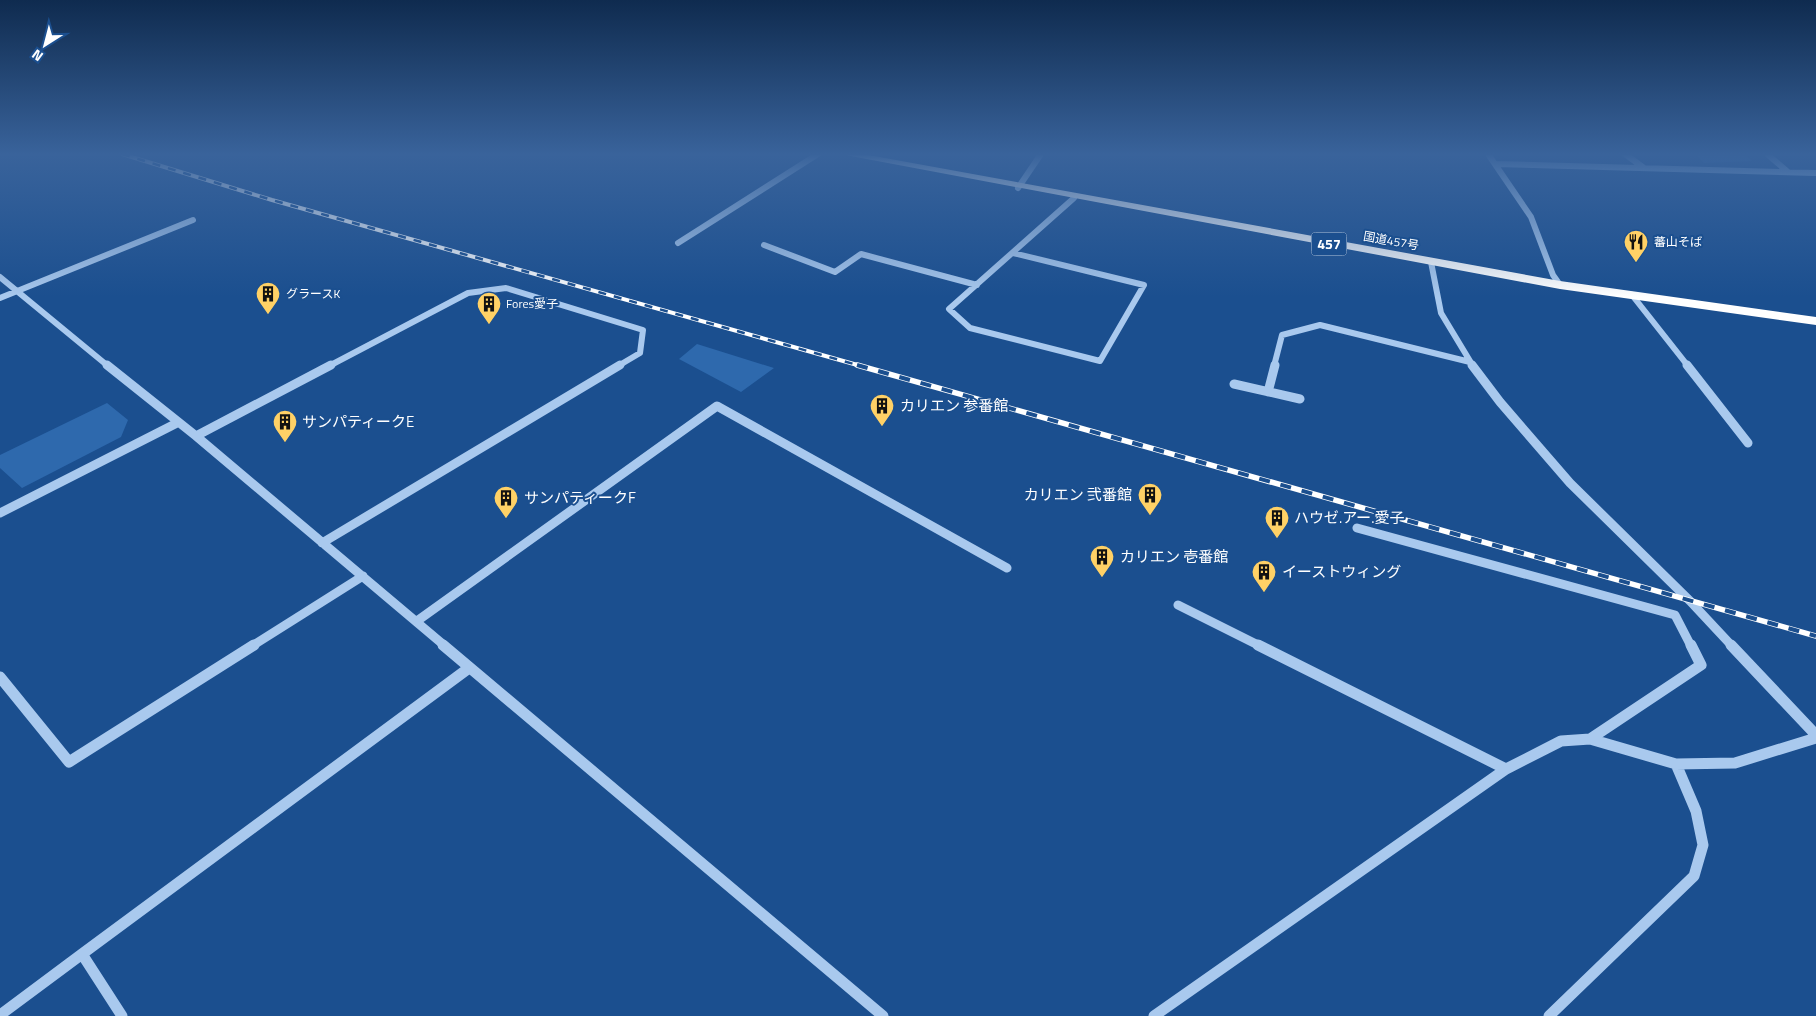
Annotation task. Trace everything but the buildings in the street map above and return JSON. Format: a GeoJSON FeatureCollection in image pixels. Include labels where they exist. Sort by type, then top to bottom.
{"type":"FeatureCollection","features":[{"type":"Feature","properties":{"kind":"highway","name":"国道457号"},"geometry":{"type":"LineString","coordinates":[[1093,201],[1560,285],[1816,321]]}},
{"type":"Feature","properties":{"kind":"street"},"geometry":{"type":"LineString","coordinates":[[678,243],[743,201]]}},
{"type":"Feature","properties":{"kind":"street"},"geometry":{"type":"LineString","coordinates":[[1013,253],[1144,285],[1100,361],[970,328],[948,309],[1070,201]]}},
{"type":"Feature","properties":{"kind":"street"},"geometry":{"type":"LineString","coordinates":[[1521,201],[1531,217],[1553,275],[1560,285]]}},
{"type":"Feature","properties":{"kind":"street"},"geometry":{"type":"LineString","coordinates":[[0,298],[193,220]]}},
{"type":"Feature","properties":{"kind":"street"},"geometry":{"type":"LineString","coordinates":[[764,245],[835,272],[861,254],[977,285]]}},
{"type":"Feature","properties":{"kind":"street"},"geometry":{"type":"LineString","coordinates":[[1154,1016],[1506,769],[1561,741],[1590,739],[1676,764],[1735,763],[1816,737],[1690,600],[1570,483],[1500,402],[1470,362],[1441,313],[1431,262]]}},
{"type":"Feature","properties":{"kind":"street"},"geometry":{"type":"LineString","coordinates":[[0,277],[177,423],[196,436],[883,1016]]}},
{"type":"Feature","properties":{"kind":"street"},"geometry":{"type":"LineString","coordinates":[[196,436],[468,293],[506,288],[643,330],[640,353],[322,543]]}},
{"type":"Feature","properties":{"kind":"street"},"geometry":{"type":"LineString","coordinates":[[1632,295],[1748,443]]}},
{"type":"Feature","properties":{"kind":"street"},"geometry":{"type":"LineString","coordinates":[[1268,392],[1282,335],[1320,325],[1470,362]]}},
{"type":"Feature","properties":{"kind":"street"},"geometry":{"type":"LineString","coordinates":[[1234,384],[1300,400]]}},
{"type":"Feature","properties":{"kind":"street"},"geometry":{"type":"LineString","coordinates":[[417,621],[717,406],[1007,568]]}},
{"type":"Feature","properties":{"kind":"street"},"geometry":{"type":"LineString","coordinates":[[0,513],[177,423]]}},
{"type":"Feature","properties":{"kind":"street"},"geometry":{"type":"LineString","coordinates":[[1358,528],[1675,615],[1701,665],[1590,739]]}},
{"type":"Feature","properties":{"kind":"street"},"geometry":{"type":"LineString","coordinates":[[0,677],[69,762],[363,576]]}},
{"type":"Feature","properties":{"kind":"street"},"geometry":{"type":"LineString","coordinates":[[1178,604],[1506,769]]}},
{"type":"Feature","properties":{"kind":"street"},"geometry":{"type":"LineString","coordinates":[[0,1015],[469,668]]}},
{"type":"Feature","properties":{"kind":"street"},"geometry":{"type":"LineString","coordinates":[[1549,1016],[1694,876],[1703,845],[1696,811],[1676,764]]}},
{"type":"Feature","properties":{"kind":"street"},"geometry":{"type":"LineString","coordinates":[[82,954],[122,1016]]}},
{"type":"Feature","properties":{"kind":"shaded area"},"geometry":{"type":"Polygon","coordinates":[[[697,344],[774,368],[741,392],[679,359],[697,344]]]}},
{"type":"Feature","properties":{"kind":"shaded area"},"geometry":{"type":"Polygon","coordinates":[[[107,403],[128,420],[121,437],[22,488],[0,468],[0,455],[107,403]]]}},
{"type":"Feature","properties":{"kind":"railway"},"geometry":{"type":"LineString","coordinates":[[277,201],[861,366]]}},
{"type":"Feature","properties":{"kind":"railway"},"geometry":{"type":"LineString","coordinates":[[857,365],[1816,636]]}},
{"type":"Feature","properties":{"kind":"place","name":"蕃山そば"},"geometry":{"type":"Point","coordinates":[1636,263]}},
{"type":"Feature","properties":{"kind":"place","name":"グラースK"},"geometry":{"type":"Point","coordinates":[268,315]}},
{"type":"Feature","properties":{"kind":"place","name":"Fores愛子"},"geometry":{"type":"Point","coordinates":[489,325]}},
{"type":"Feature","properties":{"kind":"place","name":"カリエン 参番館"},"geometry":{"type":"Point","coordinates":[882,427]}},
{"type":"Feature","properties":{"kind":"place","name":"サンパティークE"},"geometry":{"type":"Point","coordinates":[285,443]}},
{"type":"Feature","properties":{"kind":"place","name":"カリエン 弐番館"},"geometry":{"type":"Point","coordinates":[1150,516]}},
{"type":"Feature","properties":{"kind":"place","name":"サンパティークF"},"geometry":{"type":"Point","coordinates":[506,519]}},
{"type":"Feature","properties":{"kind":"place","name":"ハウゼ.アー.愛子"},"geometry":{"type":"Point","coordinates":[1277,539]}},
{"type":"Feature","properties":{"kind":"place","name":"カリエン 壱番館"},"geometry":{"type":"Point","coordinates":[1102,578]}},
{"type":"Feature","properties":{"kind":"place","name":"イーストウィング"},"geometry":{"type":"Point","coordinates":[1264,593]}}]}
